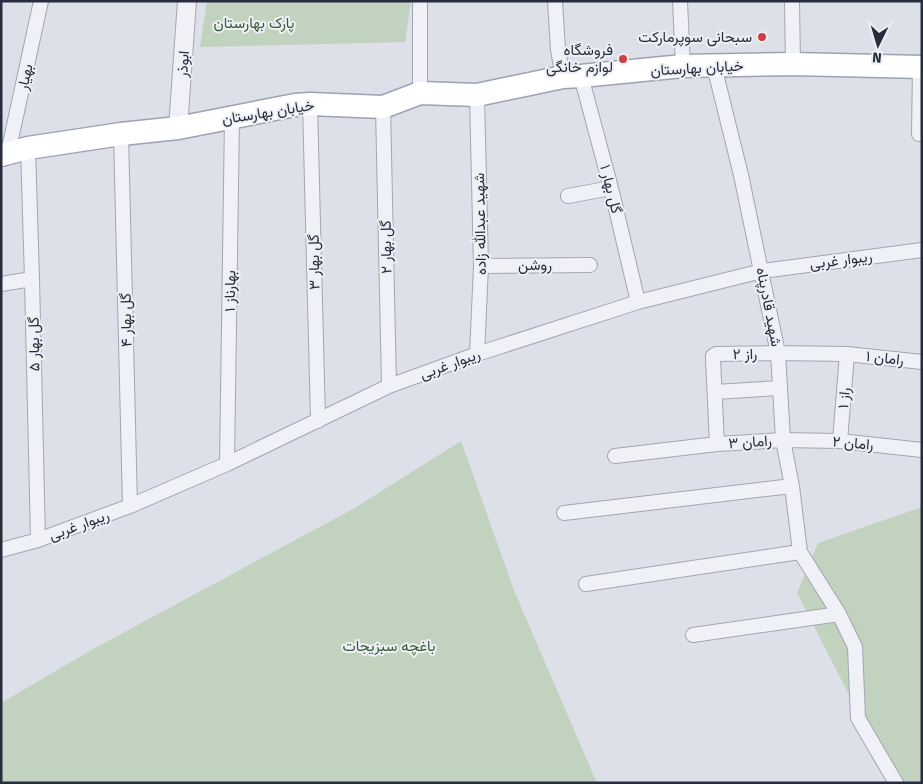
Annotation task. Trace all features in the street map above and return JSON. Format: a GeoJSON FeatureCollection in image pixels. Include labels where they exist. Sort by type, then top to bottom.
{"type":"FeatureCollection","features":[{"type":"Feature","properties":{"kind":"main road","name":"خیابان بهارستان"},"geometry":{"type":"LineString","coordinates":[[12,152],[121,134],[178,128],[295,105],[384,107],[420,92],[477,95],[572,76],[683,66],[793,64],[921,67]]}},
{"type":"Feature","properties":{"kind":"street","name":"بهیار"},"geometry":{"type":"LineString","coordinates":[[12,152],[42,1]]}},
{"type":"Feature","properties":{"kind":"street","name":"ابوذر"},"geometry":{"type":"LineString","coordinates":[[178,128],[187,1]]}},
{"type":"Feature","properties":{"kind":"street"},"geometry":{"type":"LineString","coordinates":[[420,1],[420,92]]}},
{"type":"Feature","properties":{"kind":"street","name":"گل بهار ۱"},"geometry":{"type":"LineString","coordinates":[[555,1],[558,50],[572,76],[611,188],[638,302]]}},
{"type":"Feature","properties":{"kind":"street"},"geometry":{"type":"LineString","coordinates":[[680,1],[683,66]]}},
{"type":"Feature","properties":{"kind":"street"},"geometry":{"type":"LineString","coordinates":[[792,1],[793,64]]}},
{"type":"Feature","properties":{"kind":"street","name":"شهید قادرپناه"},"geometry":{"type":"LineString","coordinates":[[714,66],[741,175],[778,353],[783,440],[792,486],[800,552]]}},
{"type":"Feature","properties":{"kind":"street"},"geometry":{"type":"LineString","coordinates":[[919,134],[921,67]]}},
{"type":"Feature","properties":{"kind":"street","name":"شهید عبدالله زاده"},"geometry":{"type":"LineString","coordinates":[[477,95],[481,266],[477,354]]}},
{"type":"Feature","properties":{"kind":"street","name":"گل بهار ۳"},"geometry":{"type":"LineString","coordinates":[[310,104],[318,421]]}},
{"type":"Feature","properties":{"kind":"street","name":"گل بهار ۲"},"geometry":{"type":"LineString","coordinates":[[384,107],[389,386]]}},
{"type":"Feature","properties":{"kind":"street","name":"بهارناز ۱"},"geometry":{"type":"LineString","coordinates":[[227,464],[232,117]]}},
{"type":"Feature","properties":{"kind":"street","name":"گل بهار ۴"},"geometry":{"type":"LineString","coordinates":[[121,134],[130,506]]}},
{"type":"Feature","properties":{"kind":"street","name":"گل بهار ۵"},"geometry":{"type":"LineString","coordinates":[[12,152],[32,279],[38,540]]}},
{"type":"Feature","properties":{"kind":"street"},"geometry":{"type":"LineString","coordinates":[[568,196],[611,188]]}},
{"type":"Feature","properties":{"kind":"street","name":"ریبوار غربی"},"geometry":{"type":"LineString","coordinates":[[1,550],[38,540],[130,506],[227,464],[389,386],[477,354],[638,302],[762,270],[922,250]]}},
{"type":"Feature","properties":{"kind":"street","name":"روشن"},"geometry":{"type":"LineString","coordinates":[[481,266],[590,265]]}},
{"type":"Feature","properties":{"kind":"street"},"geometry":{"type":"LineString","coordinates":[[1,284],[32,279]]}},
{"type":"Feature","properties":{"kind":"street","name":"راز ۲"},"geometry":{"type":"LineString","coordinates":[[715,392],[713,356],[716,354],[847,354]]}},
{"type":"Feature","properties":{"kind":"street","name":"رامان ۱"},"geometry":{"type":"LineString","coordinates":[[847,354],[922,362]]}},
{"type":"Feature","properties":{"kind":"street","name":"راز ۱"},"geometry":{"type":"LineString","coordinates":[[840,441],[847,354]]}},
{"type":"Feature","properties":{"kind":"street"},"geometry":{"type":"LineString","coordinates":[[717,444],[715,392],[780,388]]}},
{"type":"Feature","properties":{"kind":"street","name":"رامان ۲"},"geometry":{"type":"LineString","coordinates":[[783,440],[840,441],[922,450]]}},
{"type":"Feature","properties":{"kind":"street","name":"رامان ۳"},"geometry":{"type":"LineString","coordinates":[[615,456],[717,444],[783,440]]}},
{"type":"Feature","properties":{"kind":"street"},"geometry":{"type":"LineString","coordinates":[[564,513],[792,486]]}},
{"type":"Feature","properties":{"kind":"street"},"geometry":{"type":"LineString","coordinates":[[586,584],[800,552],[839,614],[855,647],[858,718],[896,783]]}},
{"type":"Feature","properties":{"kind":"street"},"geometry":{"type":"LineString","coordinates":[[693,635],[839,614]]}},
{"type":"Feature","properties":{"kind":"green space","name":"پارک بهارستان"},"geometry":{"type":"Polygon","coordinates":[[[207,1],[411,1],[405,42],[200,47],[207,1]]]}},
{"type":"Feature","properties":{"kind":"green space","name":"باغچه سبزیجات"},"geometry":{"type":"Polygon","coordinates":[[[461,441],[515,593],[597,783],[1,783],[1,703],[95,648],[353,509],[461,441]]]}},
{"type":"Feature","properties":{"kind":"green space"},"geometry":{"type":"Polygon","coordinates":[[[922,507],[922,783],[894,783],[797,593],[818,543],[922,507]]]}},
{"type":"Feature","properties":{"kind":"place","name":"سبحانی سوپرمارکت"},"geometry":{"type":"Point","coordinates":[762,37]}},
{"type":"Feature","properties":{"kind":"place","name":"فروشگاه لوازم خانگی"},"geometry":{"type":"Point","coordinates":[623,59]}}]}
